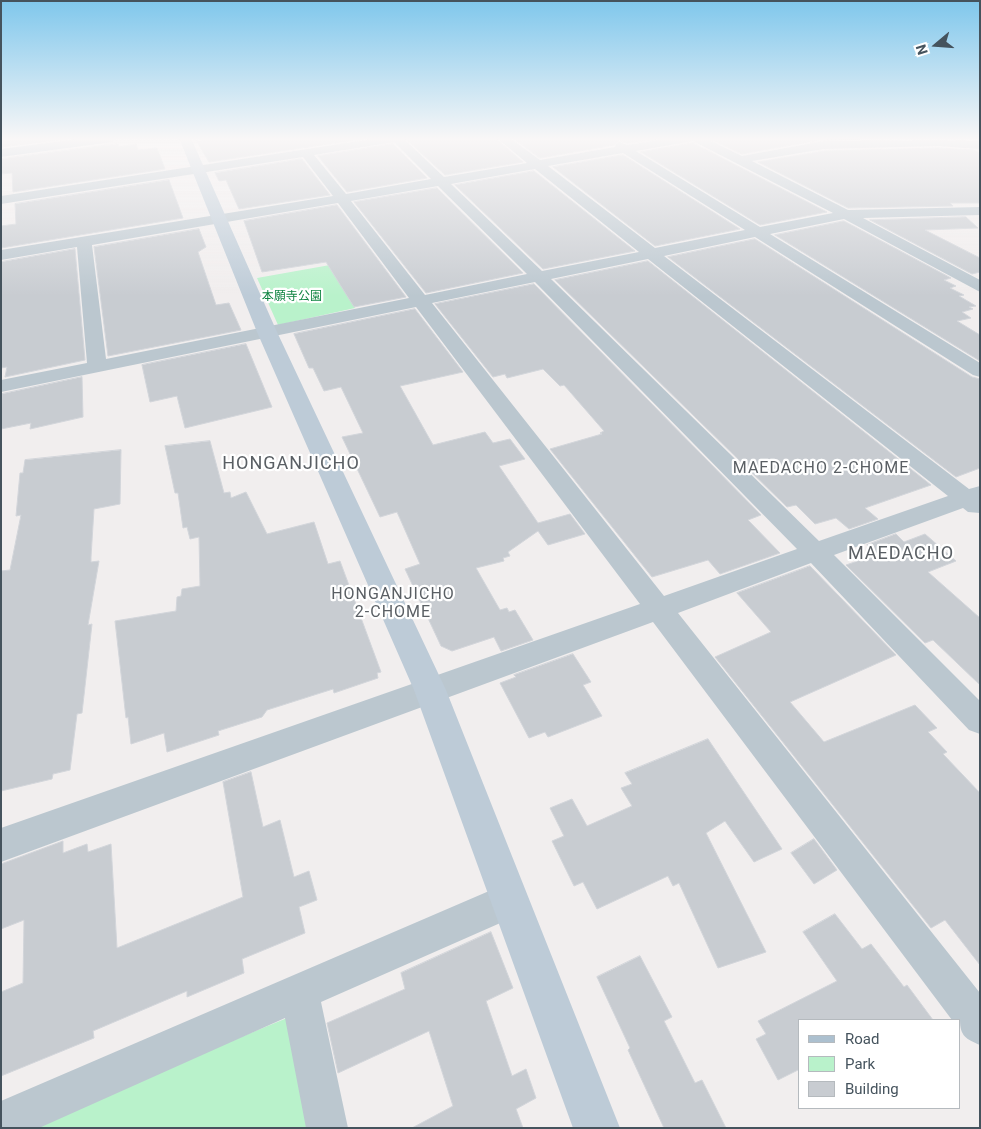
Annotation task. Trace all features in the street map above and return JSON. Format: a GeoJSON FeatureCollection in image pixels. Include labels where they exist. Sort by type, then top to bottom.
{"type":"FeatureCollection","features":[{"type":"Feature","properties":{"kind":"street"},"geometry":{"type":"LineString","coordinates":[[1,200],[59,191]]}},
{"type":"Feature","properties":{"kind":"street"},"geometry":{"type":"LineString","coordinates":[[208,191],[267,332],[430,690],[597,1128]]}},
{"type":"Feature","properties":{"kind":"street"},"geometry":{"type":"LineString","coordinates":[[335,191],[980,1025]]}},
{"type":"Feature","properties":{"kind":"street"},"geometry":{"type":"LineString","coordinates":[[1,255],[219,220],[384,191]]}},
{"type":"Feature","properties":{"kind":"street"},"geometry":{"type":"LineString","coordinates":[[451,191],[540,276],[817,552],[980,721]]}},
{"type":"Feature","properties":{"kind":"street"},"geometry":{"type":"LineString","coordinates":[[571,191],[651,254],[975,500]]}},
{"type":"Feature","properties":{"kind":"street"},"geometry":{"type":"LineString","coordinates":[[693,191],[980,371]]}},
{"type":"Feature","properties":{"kind":"street"},"geometry":{"type":"LineString","coordinates":[[800,191],[980,287]]}},
{"type":"Feature","properties":{"kind":"street"},"geometry":{"type":"LineString","coordinates":[[1,386],[846,214],[973,211],[980,223]]}},
{"type":"Feature","properties":{"kind":"street"},"geometry":{"type":"LineString","coordinates":[[84,241],[97,366]]}},
{"type":"Feature","properties":{"kind":"street"},"geometry":{"type":"LineString","coordinates":[[1,844],[658,608],[817,552],[975,500]]}},
{"type":"Feature","properties":{"kind":"street"},"geometry":{"type":"LineString","coordinates":[[1,1123],[510,900]]}},
{"type":"Feature","properties":{"kind":"street"},"geometry":{"type":"LineString","coordinates":[[300,993],[327,1128]]}},
{"type":"Feature","properties":{"kind":"green space","name":"本願寺公園"},"geometry":{"type":"Polygon","coordinates":[[[330,265],[355,308],[278,325],[257,278],[330,265]]]}},
{"type":"Feature","properties":{"kind":"green space"},"geometry":{"type":"Polygon","coordinates":[[[304,1011],[330,1128],[20,1128],[304,1011]]]}},
{"type":"Feature","properties":{"kind":"building"},"geometry":{"type":"Polygon","coordinates":[[[100,191],[173,191],[183,218],[1,248],[1,226],[16,224],[15,204],[100,191]]]}},
{"type":"Feature","properties":{"kind":"building"},"geometry":{"type":"Polygon","coordinates":[[[231,191],[327,191],[330,195],[239,209],[231,191]]]}},
{"type":"Feature","properties":{"kind":"building"},"geometry":{"type":"Polygon","coordinates":[[[421,191],[440,191],[523,273],[426,293],[354,202],[421,191]]]}},
{"type":"Feature","properties":{"kind":"building"},"geometry":{"type":"Polygon","coordinates":[[[461,191],[559,191],[635,251],[543,269],[461,191]]]}},
{"type":"Feature","properties":{"kind":"building"},"geometry":{"type":"Polygon","coordinates":[[[584,191],[679,191],[740,229],[655,246],[584,191]]]}},
{"type":"Feature","properties":{"kind":"building"},"geometry":{"type":"Polygon","coordinates":[[[704,191],[786,191],[827,212],[760,225],[704,191]]]}},
{"type":"Feature","properties":{"kind":"building"},"geometry":{"type":"Polygon","coordinates":[[[814,191],[980,191],[980,203],[950,203],[953,206],[848,208],[814,191]]]}},
{"type":"Feature","properties":{"kind":"building"},"geometry":{"type":"Polygon","coordinates":[[[337,205],[406,297],[354,307],[326,262],[262,272],[244,221],[337,205]]]}},
{"type":"Feature","properties":{"kind":"building"},"geometry":{"type":"Polygon","coordinates":[[[966,217],[978,228],[925,230],[980,258],[980,272],[972,274],[870,220],[966,217]]]}},
{"type":"Feature","properties":{"kind":"building"},"geometry":{"type":"Polygon","coordinates":[[[844,221],[951,278],[944,280],[956,286],[950,288],[964,295],[959,296],[976,306],[969,307],[973,309],[962,312],[971,318],[957,321],[980,335],[980,361],[775,235],[844,221]]]}},
{"type":"Feature","properties":{"kind":"building"},"geometry":{"type":"Polygon","coordinates":[[[199,229],[206,247],[198,252],[216,305],[229,303],[241,330],[108,356],[94,247],[199,229]]]}},
{"type":"Feature","properties":{"kind":"building"},"geometry":{"type":"Polygon","coordinates":[[[755,239],[972,377],[980,379],[980,468],[956,477],[668,257],[755,239]]]}},
{"type":"Feature","properties":{"kind":"building"},"geometry":{"type":"Polygon","coordinates":[[[75,249],[85,360],[5,377],[7,367],[1,368],[1,262],[75,249]]]}},
{"type":"Feature","properties":{"kind":"building"},"geometry":{"type":"Polygon","coordinates":[[[648,261],[931,485],[865,508],[878,519],[849,529],[836,518],[815,524],[796,505],[787,507],[555,280],[648,261]]]}},
{"type":"Feature","properties":{"kind":"building"},"geometry":{"type":"Polygon","coordinates":[[[534,284],[761,515],[748,520],[780,553],[720,574],[708,560],[652,577],[550,449],[602,434],[600,433],[604,431],[564,385],[560,386],[543,369],[507,378],[505,374],[493,377],[435,304],[534,284]]]}},
{"type":"Feature","properties":{"kind":"building"},"geometry":{"type":"Polygon","coordinates":[[[415,309],[463,372],[400,386],[433,445],[485,432],[493,443],[510,439],[525,459],[499,466],[538,523],[570,514],[585,534],[548,545],[538,531],[508,552],[510,556],[503,558],[504,561],[476,568],[500,610],[507,608],[509,612],[515,610],[533,640],[501,651],[494,637],[452,651],[441,646],[405,569],[420,564],[397,512],[380,517],[342,437],[363,433],[341,387],[324,391],[313,368],[309,368],[294,334],[415,309]]]}},
{"type":"Feature","properties":{"kind":"building"},"geometry":{"type":"Polygon","coordinates":[[[246,344],[272,407],[185,428],[177,396],[150,402],[142,365],[246,344]]]}},
{"type":"Feature","properties":{"kind":"building"},"geometry":{"type":"Polygon","coordinates":[[[82,377],[83,417],[30,429],[31,423],[1,429],[2,394],[82,377]]]}},
{"type":"Feature","properties":{"kind":"building"},"geometry":{"type":"Polygon","coordinates":[[[210,441],[224,493],[230,492],[231,498],[246,492],[267,534],[314,522],[328,564],[340,561],[381,672],[377,673],[378,678],[334,693],[333,689],[267,710],[262,717],[218,731],[219,735],[167,752],[164,733],[131,744],[128,717],[126,718],[115,621],[176,611],[177,597],[181,596],[182,589],[200,586],[199,537],[190,539],[187,527],[183,528],[178,493],[175,493],[165,446],[210,441]]]}},
{"type":"Feature","properties":{"kind":"building"},"geometry":{"type":"Polygon","coordinates":[[[121,450],[120,504],[94,509],[91,562],[99,561],[88,625],[92,624],[82,713],[77,714],[70,770],[53,774],[52,779],[1,791],[1,571],[10,570],[21,515],[16,516],[20,473],[23,473],[25,460],[121,450]]]}},
{"type":"Feature","properties":{"kind":"building"},"geometry":{"type":"Polygon","coordinates":[[[896,534],[904,542],[925,534],[956,561],[928,572],[980,618],[980,685],[933,640],[925,643],[846,565],[878,554],[867,545],[896,534]]]}},
{"type":"Feature","properties":{"kind":"building"},"geometry":{"type":"Polygon","coordinates":[[[810,566],[896,655],[790,702],[824,742],[915,705],[937,728],[928,732],[947,752],[943,754],[980,793],[980,965],[945,920],[931,928],[715,657],[771,632],[737,593],[810,566]]]}},
{"type":"Feature","properties":{"kind":"building"},"geometry":{"type":"Polygon","coordinates":[[[573,654],[591,682],[583,685],[602,716],[548,737],[545,732],[529,738],[500,683],[516,677],[514,675],[573,654]]]}},
{"type":"Feature","properties":{"kind":"building"},"geometry":{"type":"Polygon","coordinates":[[[708,739],[782,849],[754,862],[725,821],[706,833],[766,952],[718,968],[679,883],[673,886],[668,876],[597,909],[583,882],[574,886],[552,841],[564,836],[550,808],[572,799],[587,826],[632,806],[621,788],[632,784],[625,773],[708,739]]]}},
{"type":"Feature","properties":{"kind":"building"},"geometry":{"type":"Polygon","coordinates":[[[251,772],[263,827],[280,820],[294,877],[309,871],[317,900],[299,907],[305,933],[242,959],[244,973],[187,997],[187,991],[93,1031],[94,1038],[1,1076],[1,992],[23,983],[24,920],[1,929],[1,864],[63,841],[63,853],[87,844],[88,852],[111,844],[117,948],[243,897],[223,782],[251,772]]]}},
{"type":"Feature","properties":{"kind":"building"},"geometry":{"type":"Polygon","coordinates":[[[814,839],[837,870],[814,884],[791,853],[814,839]]]}},
{"type":"Feature","properties":{"kind":"building"},"geometry":{"type":"Polygon","coordinates":[[[835,914],[862,949],[871,944],[904,987],[907,985],[932,1019],[798,1019],[798,1070],[778,1080],[756,1039],[766,1034],[758,1021],[837,981],[803,932],[835,914]]]}},
{"type":"Feature","properties":{"kind":"building"},"geometry":{"type":"Polygon","coordinates":[[[491,932],[513,988],[486,1001],[512,1076],[526,1069],[536,1098],[516,1109],[523,1128],[412,1128],[453,1106],[429,1031],[338,1073],[327,1023],[405,989],[401,973],[491,932]]]}},
{"type":"Feature","properties":{"kind":"building"},"geometry":{"type":"Polygon","coordinates":[[[640,956],[672,1017],[664,1021],[695,1083],[702,1080],[726,1128],[664,1128],[597,977],[640,956]]]}},
{"type":"Feature","properties":{"kind":"district","name":"HONGANJICHO"},"geometry":{"type":"Point","coordinates":[291,464]}},
{"type":"Feature","properties":{"kind":"district","name":"MAEDACHO 2-CHOME"},"geometry":{"type":"Point","coordinates":[821,469]}},
{"type":"Feature","properties":{"kind":"district","name":"MAEDACHO"},"geometry":{"type":"Point","coordinates":[901,554]}},
{"type":"Feature","properties":{"kind":"district","name":"HONGANJICHO 2-CHOME"},"geometry":{"type":"Point","coordinates":[393,604]}}]}
